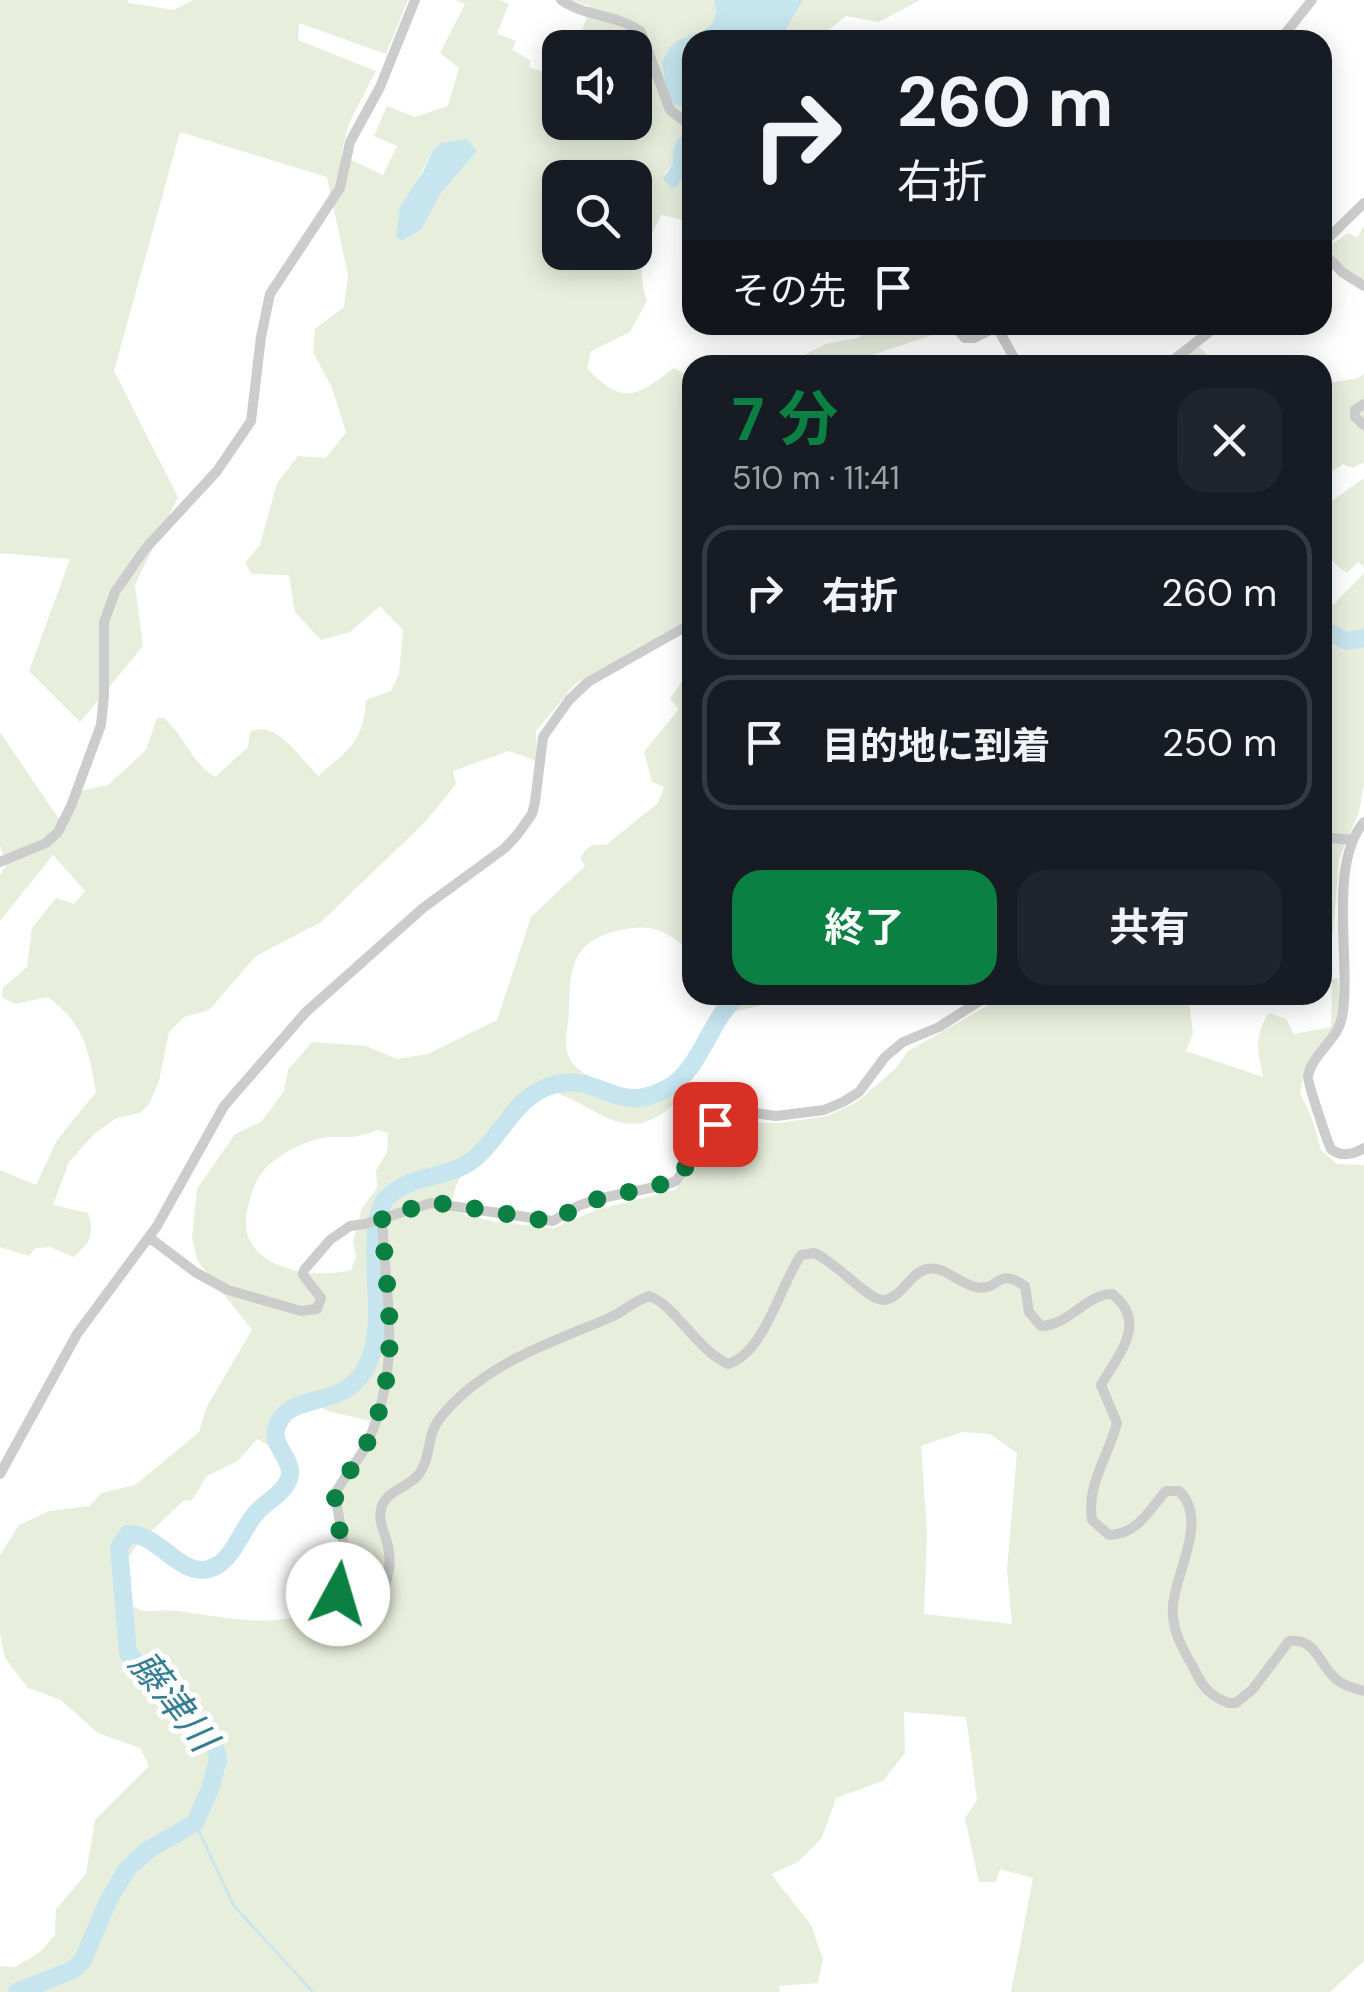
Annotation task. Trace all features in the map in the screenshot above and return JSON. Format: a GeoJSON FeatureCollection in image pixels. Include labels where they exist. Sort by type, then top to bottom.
{"type":"FeatureCollection","features":[{"type":"Feature","properties":{"kind":"street"},"geometry":{"type":"LineString","coordinates":[[0,862],[46,843],[58,832],[71,806],[101,724],[104,622],[114,592],[145,548],[217,471],[251,421],[270,294],[340,188],[350,142],[380,87],[415,0]]}},
{"type":"Feature","properties":{"kind":"street"},"geometry":{"type":"LineString","coordinates":[[561,0],[641,32],[670,110],[682,120]]}},
{"type":"Feature","properties":{"kind":"street"},"geometry":{"type":"LineString","coordinates":[[1287,30],[1308,1]]}},
{"type":"Feature","properties":{"kind":"street"},"geometry":{"type":"LineString","coordinates":[[1332,237],[1364,204]]}},
{"type":"Feature","properties":{"kind":"street"},"geometry":{"type":"LineString","coordinates":[[1332,260],[1342,272],[1364,286]]}},
{"type":"Feature","properties":{"kind":"street"},"geometry":{"type":"LineString","coordinates":[[1180,355],[1205,335]]}},
{"type":"Feature","properties":{"kind":"street"},"geometry":{"type":"LineString","coordinates":[[1364,404],[1356,410],[1355,417],[1364,425]]}},
{"type":"Feature","properties":{"kind":"street"},"geometry":{"type":"LineString","coordinates":[[0,1474],[76,1334],[150,1238],[224,1106],[306,1012],[422,908],[517,835],[532,814],[543,737],[568,700],[588,682],[682,629]]}},
{"type":"Feature","properties":{"kind":"street"},"geometry":{"type":"LineString","coordinates":[[1364,822],[1353,840],[1346,867],[1342,1021],[1313,1064],[1308,1084],[1331,1149],[1338,1154],[1356,1153],[1364,1148]]}},
{"type":"Feature","properties":{"kind":"street"},"geometry":{"type":"LineString","coordinates":[[1332,838],[1353,840]]}},
{"type":"Feature","properties":{"kind":"street"},"geometry":{"type":"LineString","coordinates":[[150,1238],[195,1272],[228,1290],[300,1312],[311,1311],[321,1298],[303,1275],[304,1270],[350,1226],[431,1203],[554,1222],[578,1206],[598,1199],[676,1181],[715,1124],[746,1112],[776,1116],[824,1110],[843,1102],[859,1092],[884,1057],[904,1042],[974,1005]]}},
{"type":"Feature","properties":{"kind":"street"},"geometry":{"type":"LineString","coordinates":[[382,1217],[390,1304],[390,1366],[385,1395],[368,1443],[335,1494],[345,1552],[338,1603],[350,1615],[366,1616],[380,1596],[389,1572],[389,1548],[380,1510],[385,1498],[418,1476],[427,1459],[430,1431],[470,1387],[523,1354],[615,1316],[649,1296],[663,1303],[696,1341],[721,1361],[739,1361],[764,1328],[793,1266],[807,1252],[826,1258],[878,1300],[899,1292],[916,1274],[928,1269],[940,1270],[958,1282],[979,1288],[1012,1277],[1025,1286],[1030,1312],[1042,1326],[1059,1323],[1101,1294],[1112,1294],[1121,1300],[1130,1318],[1131,1333],[1101,1385],[1118,1423],[1094,1485],[1092,1520],[1109,1534],[1128,1532],[1166,1492],[1179,1492],[1186,1498],[1191,1516],[1173,1618],[1177,1637],[1204,1690],[1216,1698],[1229,1703],[1244,1698],[1288,1642],[1296,1640],[1315,1650],[1335,1679],[1364,1691]]}},
{"type":"Feature","properties":{"kind":"green space"},"geometry":{"type":"Polygon","coordinates":[[[0,0],[128,0],[174,10],[193,0],[408,0],[386,54],[299,23],[298,40],[376,71],[349,123],[341,155],[383,175],[397,146],[374,136],[387,106],[415,117],[448,106],[459,68],[440,53],[465,4],[456,0],[500,0],[509,4],[497,34],[516,41],[512,50],[530,60],[529,67],[542,72],[542,140],[652,140],[652,30],[582,30],[590,6],[570,0],[714,0],[711,25],[705,30],[682,30],[682,40],[662,62],[666,89],[673,104],[682,106],[682,143],[664,174],[676,188],[682,179],[682,220],[661,215],[652,234],[652,160],[542,160],[542,270],[642,270],[647,301],[630,332],[591,351],[587,368],[610,388],[630,393],[649,386],[674,368],[682,372],[682,623],[575,684],[536,731],[537,761],[509,751],[453,771],[456,784],[426,821],[321,922],[256,956],[209,1010],[184,1017],[169,1032],[159,1081],[149,1104],[140,1113],[117,1118],[95,1133],[69,1162],[53,1205],[88,1213],[91,1228],[87,1243],[73,1257],[51,1247],[36,1248],[29,1256],[0,1247],[0,1170],[36,1185],[57,1140],[96,1092],[83,1039],[70,1018],[48,997],[15,1004],[2,997],[3,988],[27,967],[32,928],[56,898],[74,904],[85,891],[53,855],[0,921],[0,875],[6,866],[0,845],[0,732],[65,828],[80,791],[108,785],[146,750],[157,718],[164,718],[171,725],[200,764],[215,777],[248,747],[250,732],[260,729],[287,742],[318,776],[358,736],[366,700],[391,691],[399,674],[403,630],[380,606],[350,632],[321,640],[295,612],[289,575],[252,574],[245,563],[260,545],[277,483],[298,456],[326,458],[346,432],[332,388],[313,352],[315,329],[344,307],[348,276],[327,177],[180,132],[114,371],[178,497],[135,585],[143,646],[80,722],[29,671],[70,559],[0,553],[0,0]],[[433,150],[402,211],[397,237],[403,241],[421,230],[441,193],[477,151],[433,150]]]}},
{"type":"Feature","properties":{"kind":"green space"},"geometry":{"type":"Polygon","coordinates":[[[803,0],[920,0],[879,22],[846,16],[828,30],[786,30],[803,0]]]}},
{"type":"Feature","properties":{"kind":"green space"},"geometry":{"type":"Polygon","coordinates":[[[1364,226],[1362,280],[1332,254],[1332,244],[1348,233],[1357,237],[1364,226]]]}},
{"type":"Feature","properties":{"kind":"green space"},"geometry":{"type":"Polygon","coordinates":[[[933,335],[872,355],[804,355],[825,344],[858,338],[933,335]]]}},
{"type":"Feature","properties":{"kind":"green space"},"geometry":{"type":"Polygon","coordinates":[[[1196,344],[1208,355],[1184,355],[1196,344]]]}},
{"type":"Feature","properties":{"kind":"green space"},"geometry":{"type":"Polygon","coordinates":[[[1364,374],[1364,462],[1353,468],[1343,464],[1332,471],[1332,382],[1364,374]]]}},
{"type":"Feature","properties":{"kind":"green space"},"geometry":{"type":"Polygon","coordinates":[[[1364,478],[1364,567],[1358,562],[1347,573],[1332,560],[1332,501],[1364,478]]]}},
{"type":"Feature","properties":{"kind":"green space"},"geometry":{"type":"Polygon","coordinates":[[[1364,573],[1364,784],[1359,812],[1339,859],[1332,933],[1332,604],[1364,573]]]}},
{"type":"Feature","properties":{"kind":"green space"},"geometry":{"type":"Polygon","coordinates":[[[682,681],[682,945],[656,929],[636,928],[605,935],[583,948],[573,968],[566,1046],[579,1069],[611,1088],[627,1095],[653,1085],[681,1097],[661,1115],[642,1123],[625,1123],[535,1088],[481,1142],[461,1176],[450,1211],[496,1222],[554,1228],[599,1209],[675,1190],[722,1129],[738,1122],[779,1123],[827,1116],[857,1102],[896,1068],[908,1051],[988,1005],[1189,1005],[1193,1033],[1186,1051],[1263,1077],[1259,1037],[1269,1013],[1286,1019],[1294,1034],[1331,1027],[1332,979],[1338,978],[1340,1003],[1335,1029],[1303,1077],[1300,1093],[1321,1150],[1337,1164],[1364,1165],[1364,1961],[1330,1992],[1011,1992],[1033,1878],[1000,1869],[996,1882],[979,1882],[965,1818],[977,1800],[966,1717],[904,1712],[905,1753],[883,1781],[836,1798],[822,1838],[798,1862],[771,1874],[811,1925],[823,1959],[818,1983],[779,1986],[780,1992],[0,1992],[0,1966],[15,1967],[40,1952],[55,1935],[56,1909],[86,1874],[95,1820],[149,1766],[140,1748],[98,1733],[61,1700],[28,1688],[5,1658],[0,1634],[0,1555],[19,1525],[49,1511],[90,1506],[101,1493],[135,1485],[199,1432],[207,1406],[252,1330],[197,1260],[192,1238],[197,1189],[235,1134],[261,1122],[284,1091],[288,1070],[312,1042],[366,1046],[397,1059],[428,1054],[497,1020],[531,917],[585,866],[580,858],[588,848],[606,845],[658,803],[664,787],[652,782],[644,752],[679,709],[670,699],[682,681]],[[377,1130],[304,1143],[263,1171],[250,1198],[246,1227],[251,1243],[262,1256],[295,1270],[351,1270],[356,1257],[353,1241],[362,1208],[377,1188],[376,1171],[387,1152],[388,1133],[377,1130]],[[316,1405],[294,1414],[273,1448],[257,1439],[238,1461],[207,1476],[192,1500],[183,1501],[137,1545],[119,1571],[119,1598],[143,1611],[258,1621],[298,1616],[333,1595],[343,1594],[337,1497],[340,1488],[358,1470],[378,1423],[316,1405]],[[962,1432],[921,1446],[927,1532],[924,1614],[1012,1624],[1007,1570],[1017,1453],[990,1434],[962,1432]]]}},
{"type":"Feature","properties":{"kind":"green space"},"geometry":{"type":"Polygon","coordinates":[[[715,1005],[763,1005],[725,1014],[715,1005]]]}},
{"type":"Feature","properties":{"kind":"water"},"geometry":{"type":"Polygon","coordinates":[[[714,0],[803,0],[786,30],[703,30],[711,25],[714,0]]]}},
{"type":"Feature","properties":{"kind":"water"},"geometry":{"type":"Polygon","coordinates":[[[682,39],[682,106],[673,104],[666,89],[662,62],[682,39]]]}},
{"type":"Feature","properties":{"kind":"water"},"geometry":{"type":"Polygon","coordinates":[[[681,137],[682,179],[672,188],[663,179],[681,137]]]}},
{"type":"Feature","properties":{"kind":"water"},"geometry":{"type":"Polygon","coordinates":[[[466,139],[477,151],[441,193],[421,230],[402,241],[396,236],[400,207],[433,150],[441,143],[466,139]]]}},
{"type":"Feature","properties":{"kind":"waterway","name":"藤津川"},"geometry":{"type":"LineString","coordinates":[[1332,634],[1347,641],[1364,638]]}},
{"type":"Feature","properties":{"kind":"waterway","name":"藤津川"},"geometry":{"type":"LineString","coordinates":[[17,1992],[73,1970],[83,1960],[108,1901],[127,1869],[148,1850],[195,1823],[218,1760],[214,1742],[174,1706],[128,1653],[119,1548],[128,1534],[148,1539],[192,1568],[208,1569],[221,1563],[252,1518],[289,1478],[289,1467],[275,1435],[283,1416],[295,1407],[342,1391],[357,1380],[369,1362],[377,1320],[377,1225],[386,1199],[406,1185],[474,1159],[520,1105],[543,1089],[572,1082],[634,1098],[666,1089],[689,1070],[729,1005]]}},
{"type":"Feature","properties":{"kind":"waterway"},"geometry":{"type":"LineString","coordinates":[[195,1823],[234,1906],[313,1992]]}},
{"type":"Feature","properties":{"kind":"route"},"geometry":{"type":"LineString","coordinates":[[338,1594],[345,1552],[335,1494],[368,1443],[385,1395],[390,1366],[390,1304],[382,1217],[431,1203],[554,1222],[578,1206],[598,1199],[676,1181],[715,1124]]}}]}
